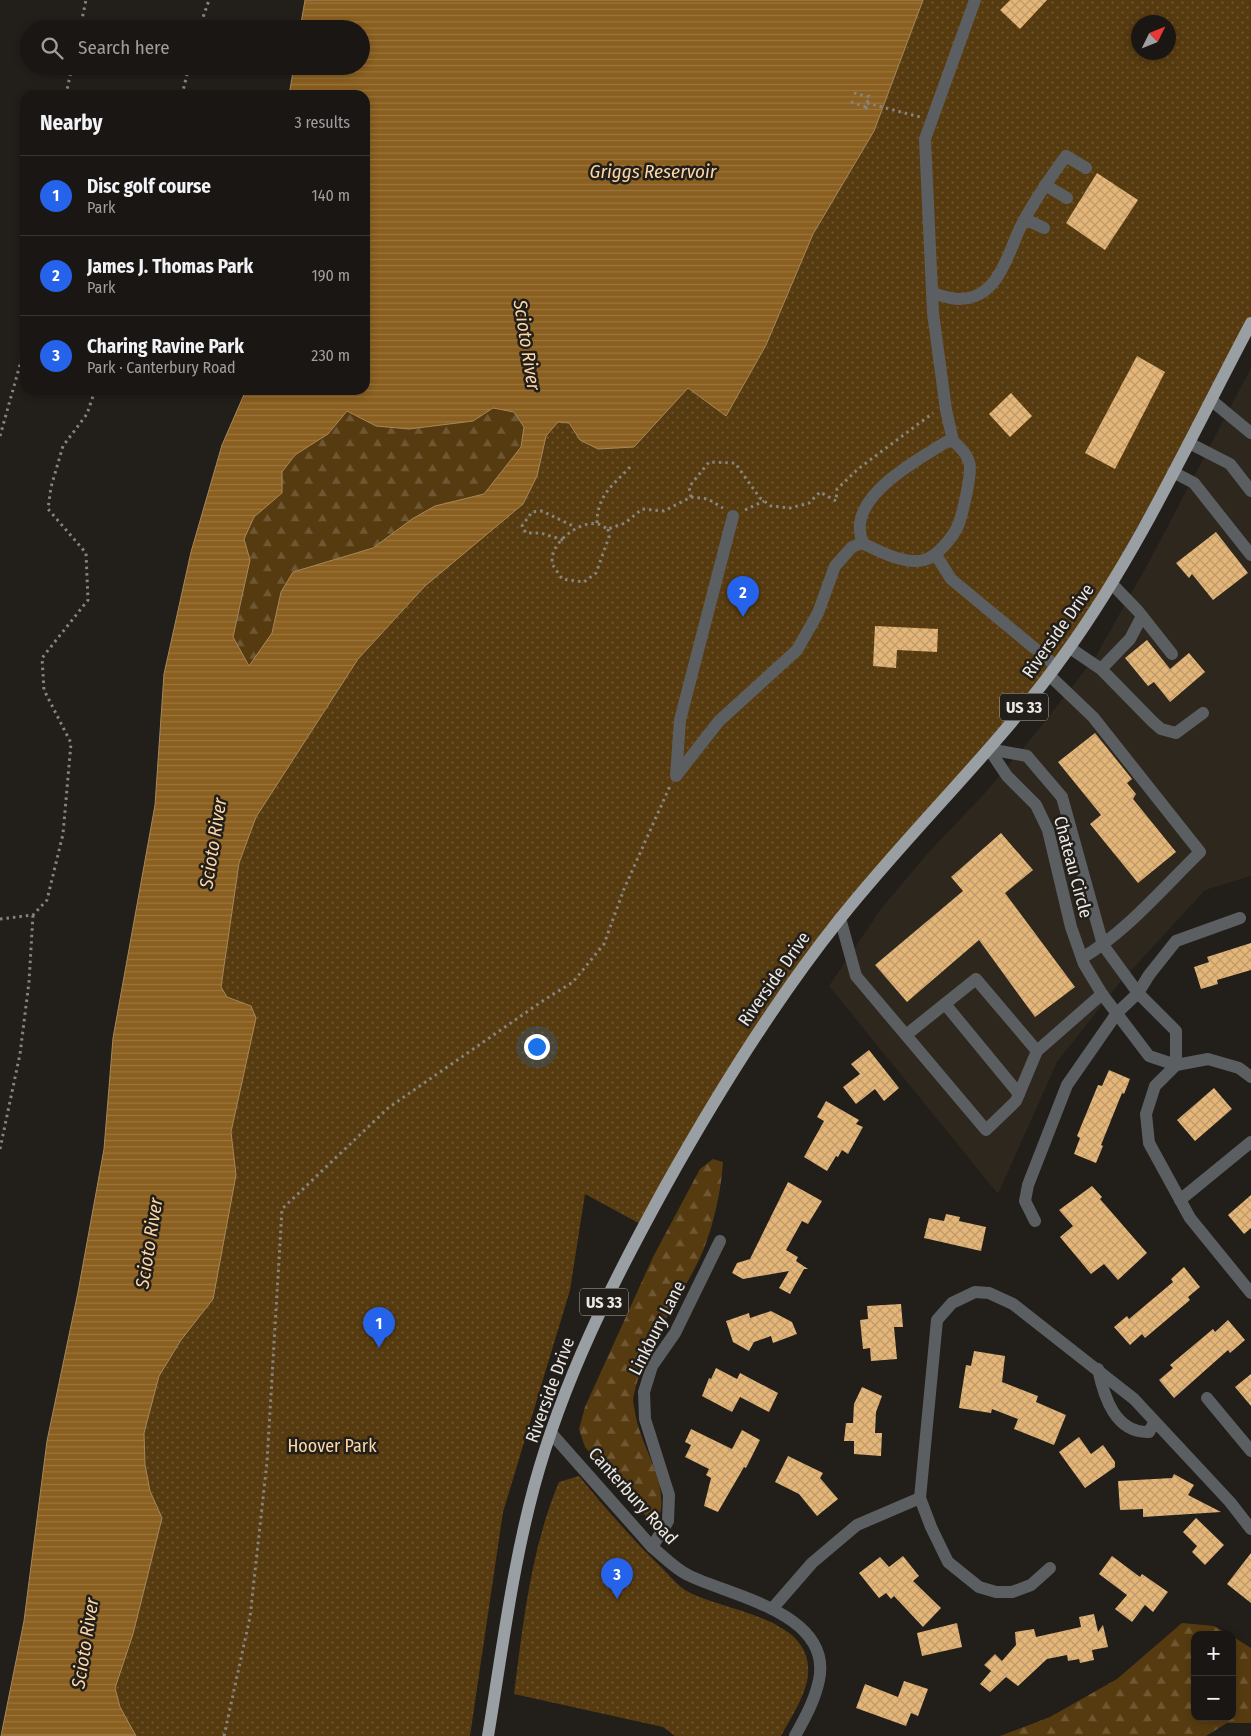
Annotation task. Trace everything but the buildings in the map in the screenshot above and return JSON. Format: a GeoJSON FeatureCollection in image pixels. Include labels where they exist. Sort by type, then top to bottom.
{"type":"FeatureCollection","features":[{"type":"Feature","properties":{"kind":"main road","name":"Riverside Drive"},"geometry":{"type":"LineString","coordinates":[[488,1736],[516,1562],[535,1484],[552,1433],[598,1312],[684,1154],[747,1049],[792,981],[840,918],[989,749],[1070,648],[1139,540],[1251,323]]}},
{"type":"Feature","properties":{"kind":"street"},"geometry":{"type":"LineString","coordinates":[[733,516],[680,720],[676,776],[719,721],[797,650],[818,613],[834,566],[852,547],[862,543],[887,554],[922,560],[936,555],[957,526],[970,463],[953,441],[946,410],[932,293],[925,139],[975,0]]}},
{"type":"Feature","properties":{"kind":"street"},"geometry":{"type":"LineString","coordinates":[[932,293],[957,300],[971,298],[995,282],[1002,271],[1025,219],[1045,185],[1066,156],[1086,168]]}},
{"type":"Feature","properties":{"kind":"street"},"geometry":{"type":"LineString","coordinates":[[1045,185],[1067,198]]}},
{"type":"Feature","properties":{"kind":"street"},"geometry":{"type":"LineString","coordinates":[[1025,219],[1044,228]]}},
{"type":"Feature","properties":{"kind":"street"},"geometry":{"type":"LineString","coordinates":[[1211,400],[1251,433]]}},
{"type":"Feature","properties":{"kind":"street"},"geometry":{"type":"LineString","coordinates":[[862,543],[860,523],[868,506],[895,473],[946,442],[953,441]]}},
{"type":"Feature","properties":{"kind":"street"},"geometry":{"type":"LineString","coordinates":[[1189,443],[1230,464],[1251,491]]}},
{"type":"Feature","properties":{"kind":"street"},"geometry":{"type":"LineString","coordinates":[[1174,472],[1194,483],[1251,555]]}},
{"type":"Feature","properties":{"kind":"street"},"geometry":{"type":"LineString","coordinates":[[936,555],[951,579],[1053,671],[1093,717],[1200,852],[1126,926],[1103,945],[1082,958]]}},
{"type":"Feature","properties":{"kind":"street"},"geometry":{"type":"LineString","coordinates":[[1112,584],[1142,616],[1172,654]]}},
{"type":"Feature","properties":{"kind":"street"},"geometry":{"type":"LineString","coordinates":[[1101,669],[1130,638],[1142,616]]}},
{"type":"Feature","properties":{"kind":"street"},"geometry":{"type":"LineString","coordinates":[[1070,648],[1101,669],[1161,728],[1176,733],[1203,713]]}},
{"type":"Feature","properties":{"kind":"street","name":"Chateau Circle"},"geometry":{"type":"LineString","coordinates":[[989,749],[1027,756],[1062,797],[1103,945],[1138,993],[1176,1031],[1176,1065],[1149,1056],[1102,994],[1082,958],[1071,927],[1048,830],[1036,805],[1007,776],[989,749]]}},
{"type":"Feature","properties":{"kind":"street"},"geometry":{"type":"LineString","coordinates":[[840,918],[856,976],[986,1130],[1016,1101],[1037,1050],[1102,994]]}},
{"type":"Feature","properties":{"kind":"street"},"geometry":{"type":"LineString","coordinates":[[1035,1221],[1025,1201],[1028,1185],[1067,1085],[1117,1013],[1138,993],[1148,975],[1176,940],[1240,918]]}},
{"type":"Feature","properties":{"kind":"street"},"geometry":{"type":"LineString","coordinates":[[906,1036],[976,979],[1037,1050]]}},
{"type":"Feature","properties":{"kind":"street"},"geometry":{"type":"LineString","coordinates":[[945,1004],[1019,1094]]}},
{"type":"Feature","properties":{"kind":"street"},"geometry":{"type":"LineString","coordinates":[[1251,1077],[1239,1068],[1208,1058],[1176,1065],[1155,1086],[1146,1114],[1149,1143],[1190,1218],[1251,1293]]}},
{"type":"Feature","properties":{"kind":"street"},"geometry":{"type":"LineString","coordinates":[[1180,1200],[1251,1142]]}},
{"type":"Feature","properties":{"kind":"street","name":"Linkbury Lane"},"geometry":{"type":"LineString","coordinates":[[652,1547],[668,1521],[670,1495],[646,1419],[644,1392],[652,1366],[675,1333],[720,1241]]}},
{"type":"Feature","properties":{"kind":"street"},"geometry":{"type":"LineString","coordinates":[[1050,1568],[1031,1585],[1012,1592],[980,1588],[948,1562],[931,1527],[920,1498],[937,1320],[952,1303],[976,1292],[989,1293],[1013,1304],[1098,1369],[1134,1400],[1230,1502],[1251,1529]]}},
{"type":"Feature","properties":{"kind":"street"},"geometry":{"type":"LineString","coordinates":[[1098,1369],[1103,1392],[1114,1414],[1125,1426],[1139,1432],[1149,1432],[1154,1423]]}},
{"type":"Feature","properties":{"kind":"street"},"geometry":{"type":"LineString","coordinates":[[1207,1398],[1251,1451]]}},
{"type":"Feature","properties":{"kind":"street","name":"Canterbury Road"},"geometry":{"type":"LineString","coordinates":[[552,1433],[652,1547],[686,1575],[772,1609],[798,1625],[807,1634],[818,1656],[820,1678],[814,1700],[795,1736]]}},
{"type":"Feature","properties":{"kind":"street"},"geometry":{"type":"LineString","coordinates":[[772,1609],[812,1563],[857,1525],[920,1498]]}},
{"type":"Feature","properties":{"kind":"path"},"geometry":{"type":"LineString","coordinates":[[82,20],[86,0]]}},
{"type":"Feature","properties":{"kind":"path"},"geometry":{"type":"LineString","coordinates":[[202,20],[210,0]]}},
{"type":"Feature","properties":{"kind":"path"},"geometry":{"type":"LineString","coordinates":[[67,90],[70,75]]}},
{"type":"Feature","properties":{"kind":"path"},"geometry":{"type":"LineString","coordinates":[[183,90],[187,75]]}},
{"type":"Feature","properties":{"kind":"path"},"geometry":{"type":"LineString","coordinates":[[854,93],[869,96],[866,106]]}},
{"type":"Feature","properties":{"kind":"path"},"geometry":{"type":"LineString","coordinates":[[851,102],[932,120]]}},
{"type":"Feature","properties":{"kind":"path"},"geometry":{"type":"LineString","coordinates":[[0,436],[20,366]]}},
{"type":"Feature","properties":{"kind":"path"},"geometry":{"type":"LineString","coordinates":[[0,1149],[20,1054],[29,982],[33,915],[47,900],[63,834],[71,743],[44,690],[42,658],[88,600],[86,553],[48,509],[51,487],[63,446],[87,414],[93,395]]}},
{"type":"Feature","properties":{"kind":"path"},"geometry":{"type":"LineString","coordinates":[[691,497],[689,487],[709,462],[728,462],[735,463],[764,502],[771,506],[790,508],[808,503],[820,492],[836,501],[837,489],[858,469],[913,426],[935,412],[946,410]]}},
{"type":"Feature","properties":{"kind":"path"},"geometry":{"type":"LineString","coordinates":[[597,523],[597,509],[602,498],[630,468]]}},
{"type":"Feature","properties":{"kind":"path"},"geometry":{"type":"LineString","coordinates":[[563,540],[541,533],[526,533],[522,526],[532,512],[542,511],[575,527],[597,523],[608,529],[625,523],[642,509],[664,512],[691,497],[708,499],[733,516],[764,502]]}},
{"type":"Feature","properties":{"kind":"path"},"geometry":{"type":"LineString","coordinates":[[575,527],[554,550],[552,564],[562,579],[584,582],[596,573],[609,537],[608,529]]}},
{"type":"Feature","properties":{"kind":"path"},"geometry":{"type":"LineString","coordinates":[[224,1736],[251,1608],[266,1462],[282,1209],[388,1108],[544,1000],[574,982],[604,944],[624,889],[674,778]]}},
{"type":"Feature","properties":{"kind":"path"},"geometry":{"type":"LineString","coordinates":[[0,919],[33,915]]}},
{"type":"Feature","properties":{"kind":"shaded area"},"geometry":{"type":"Polygon","coordinates":[[[1251,368],[1251,876],[1205,890],[1117,986],[1057,1062],[998,1194],[829,986],[881,909],[927,854],[984,794],[1039,729],[1096,656],[1151,558],[1251,368]]]}},
{"type":"Feature","properties":{"kind":"green space","name":"Hoover Park"},"geometry":{"type":"Polygon","coordinates":[[[923,0],[1251,0],[1251,323],[1070,648],[792,981],[644,1226],[585,1194],[570,1290],[503,1512],[470,1736],[136,1736],[120,1707],[115,1688],[133,1634],[162,1518],[150,1491],[145,1465],[144,1433],[159,1376],[181,1340],[236,1175],[231,1132],[256,1018],[251,1006],[227,997],[221,988],[239,863],[256,817],[358,659],[425,586],[537,476],[546,436],[558,421],[569,423],[580,440],[634,447],[688,388],[726,416],[766,345],[813,234],[874,131],[923,0]]]}},
{"type":"Feature","properties":{"kind":"green space"},"geometry":{"type":"Polygon","coordinates":[[[493,408],[514,412],[524,427],[521,447],[484,494],[435,506],[412,519],[373,548],[293,572],[281,592],[272,633],[249,667],[233,637],[250,560],[244,539],[254,517],[282,493],[282,472],[295,455],[328,434],[347,411],[376,426],[473,421],[493,408]]]}},
{"type":"Feature","properties":{"kind":"green space"},"geometry":{"type":"Polygon","coordinates":[[[713,1159],[723,1162],[719,1196],[707,1240],[694,1269],[647,1356],[633,1396],[638,1425],[661,1491],[659,1517],[651,1522],[585,1447],[579,1429],[585,1407],[653,1257],[700,1169],[713,1159]]]}},
{"type":"Feature","properties":{"kind":"green space"},"geometry":{"type":"Polygon","coordinates":[[[579,1476],[630,1536],[682,1588],[702,1598],[766,1620],[784,1630],[799,1643],[807,1659],[807,1681],[799,1702],[781,1736],[675,1736],[663,1727],[514,1694],[529,1586],[541,1533],[559,1482],[579,1476]]]}},
{"type":"Feature","properties":{"kind":"green space"},"geometry":{"type":"Polygon","coordinates":[[[1182,1623],[1214,1626],[1222,1631],[1191,1631],[1191,1721],[1236,1721],[1236,1639],[1251,1648],[1251,1723],[1227,1723],[1206,1736],[1000,1736],[1050,1717],[1117,1679],[1182,1623]]]}},
{"type":"Feature","properties":{"kind":"water"},"geometry":{"type":"Polygon","coordinates":[[[305,0],[923,0],[874,131],[813,234],[766,345],[726,416],[688,388],[634,447],[598,449],[580,440],[569,423],[558,422],[546,436],[537,476],[523,504],[425,586],[358,659],[256,817],[239,863],[221,987],[227,997],[251,1006],[256,1018],[231,1132],[236,1175],[213,1299],[181,1340],[159,1376],[144,1433],[145,1465],[150,1491],[162,1518],[133,1634],[115,1688],[120,1707],[136,1736],[1,1736],[24,1621],[47,1441],[78,1292],[104,1149],[113,1038],[155,805],[164,674],[191,552],[222,445],[244,395],[370,395],[370,90],[290,90],[292,75],[370,75],[370,20],[302,20],[305,0]],[[493,408],[473,421],[409,429],[376,426],[347,411],[328,434],[295,455],[282,472],[282,493],[254,517],[244,539],[250,560],[233,637],[249,666],[272,633],[281,592],[293,572],[373,548],[412,519],[435,506],[484,494],[521,447],[524,427],[514,412],[493,408]]]}},
{"type":"Feature","properties":{"kind":"place","name":"James J. Thomas Park"},"geometry":{"type":"Point","coordinates":[743,617]}},
{"type":"Feature","properties":{"kind":"place","name":"Disc golf course"},"geometry":{"type":"Point","coordinates":[379,1348]}},
{"type":"Feature","properties":{"kind":"place","name":"Charing Ravine Park"},"geometry":{"type":"Point","coordinates":[617,1599]}},
{"type":"Feature","properties":{"kind":"water label","name":"Griggs Reservoir"},"geometry":{"type":"Point","coordinates":[653,171]}},
{"type":"Feature","properties":{"kind":"water label","name":"Scioto River"},"geometry":{"type":"Point","coordinates":[527,345]}},
{"type":"Feature","properties":{"kind":"water label","name":"Scioto River"},"geometry":{"type":"Point","coordinates":[213,843]}},
{"type":"Feature","properties":{"kind":"water label","name":"Scioto River"},"geometry":{"type":"Point","coordinates":[149,1243]}},
{"type":"Feature","properties":{"kind":"water label","name":"Scioto River"},"geometry":{"type":"Point","coordinates":[85,1643]}}]}
